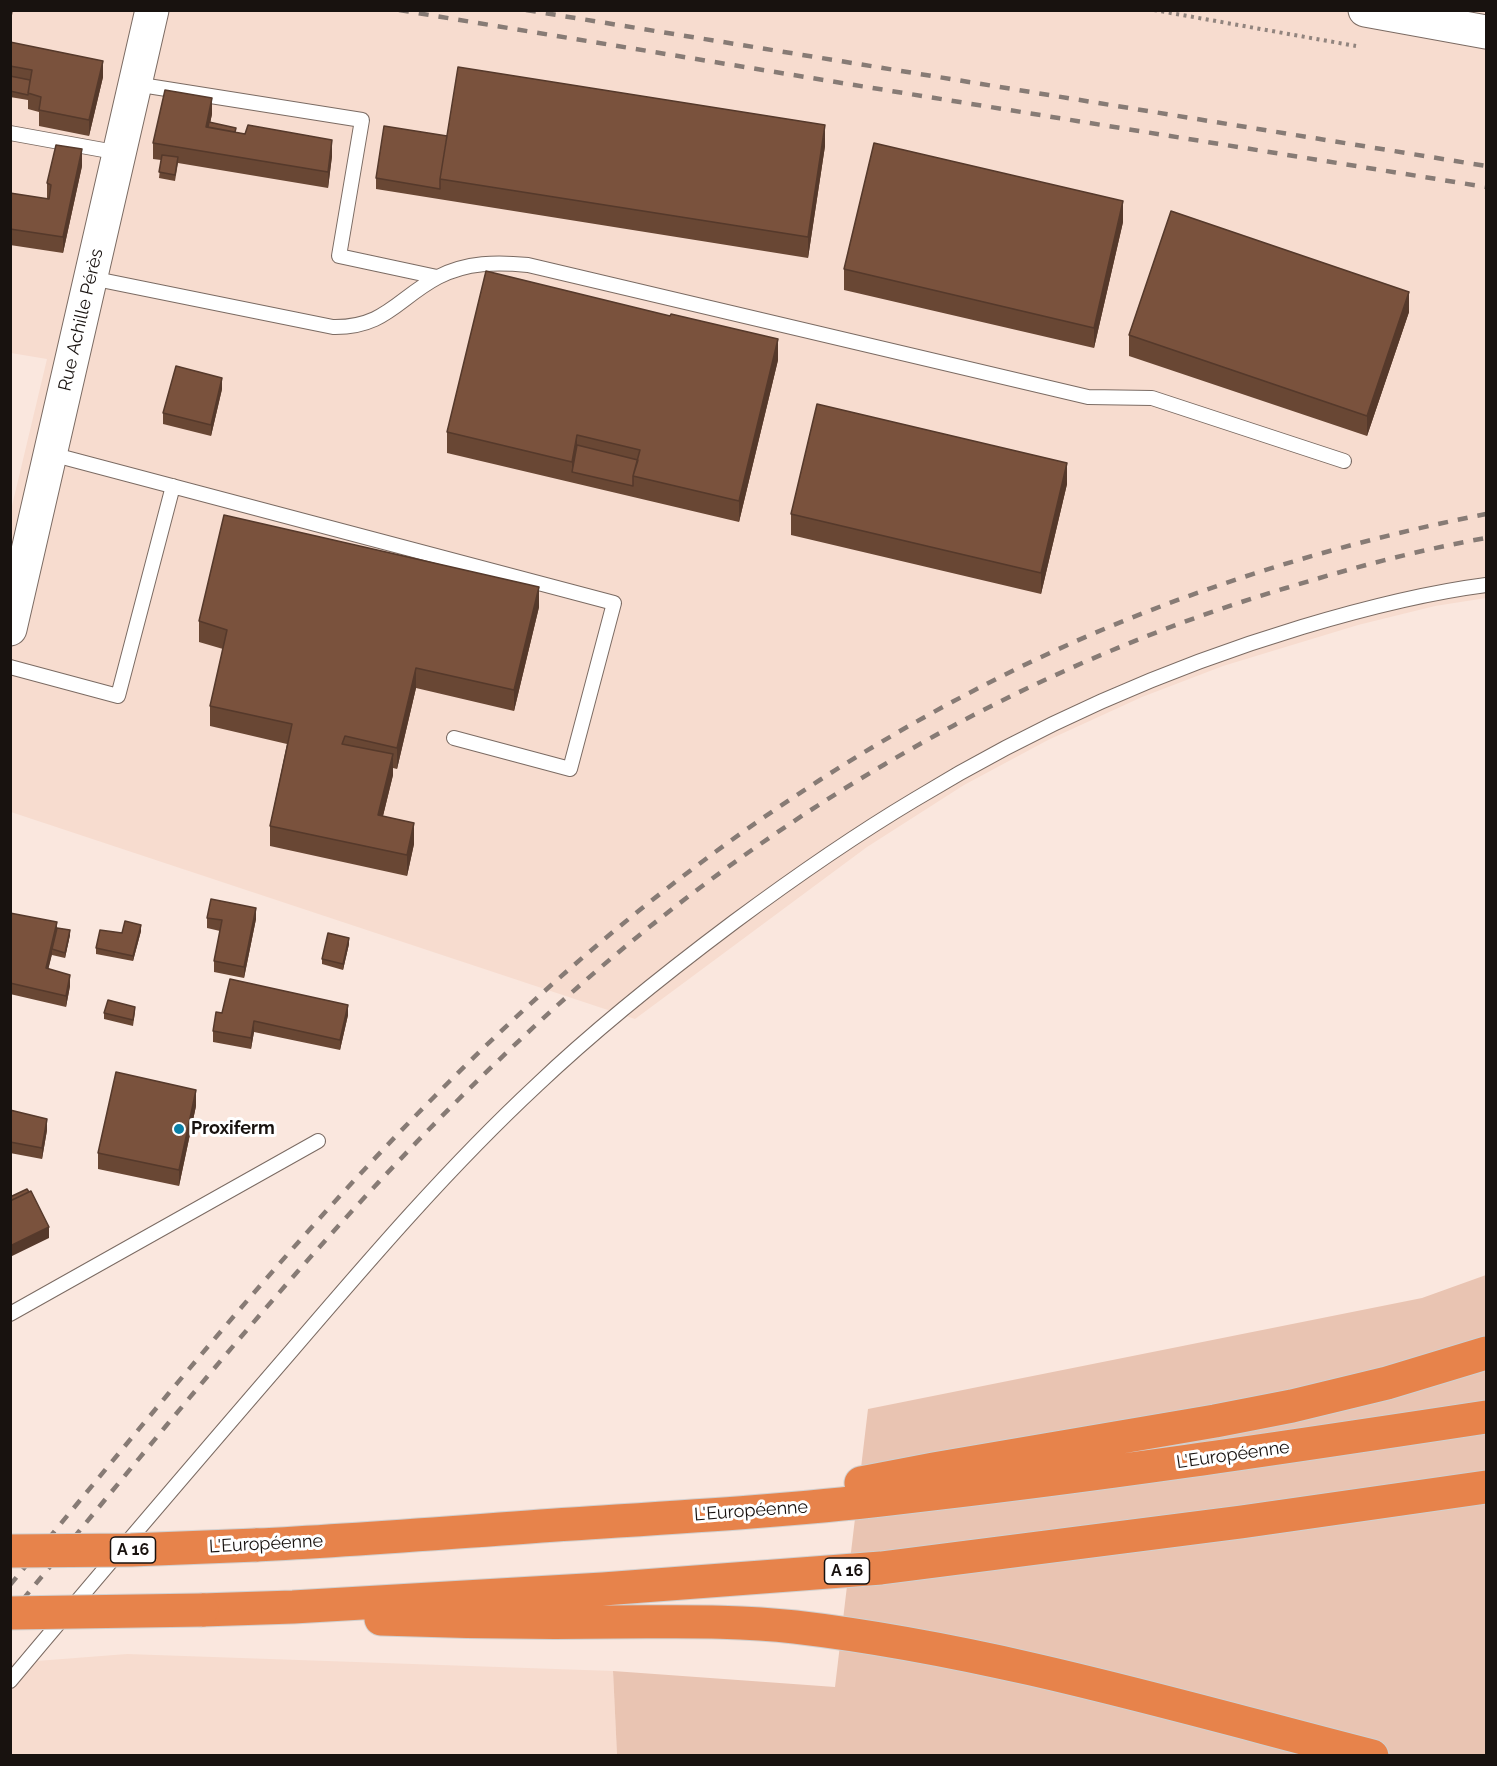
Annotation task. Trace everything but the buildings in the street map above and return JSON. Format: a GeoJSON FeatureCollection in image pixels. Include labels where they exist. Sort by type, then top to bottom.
{"type":"FeatureCollection","features":[{"type":"Feature","properties":{"kind":"highway"},"geometry":{"type":"LineString","coordinates":[[719,1514],[895,1476],[1204,1424],[1292,1406],[1387,1383],[1486,1353]]}},
{"type":"Feature","properties":{"kind":"highway","name":"L'Européenne"},"geometry":{"type":"LineString","coordinates":[[10,1551],[256,1545],[840,1504],[976,1490],[1486,1417]]}},
{"type":"Feature","properties":{"kind":"highway","name":"A 16"},"geometry":{"type":"LineString","coordinates":[[10,1613],[293,1607],[603,1589],[881,1568],[1107,1540],[1486,1487]]}},
{"type":"Feature","properties":{"kind":"highway"},"geometry":{"type":"LineString","coordinates":[[202,1610],[468,1623],[725,1622],[805,1628],[888,1640],[1014,1665],[1372,1755]]}},
{"type":"Feature","properties":{"kind":"street","name":"Rue Achille Pérès"},"geometry":{"type":"LineString","coordinates":[[10,629],[152,10]]}},
{"type":"Feature","properties":{"kind":"street"},"geometry":{"type":"LineString","coordinates":[[1365,10],[1486,32]]}},
{"type":"Feature","properties":{"kind":"lane"},"geometry":{"type":"LineString","coordinates":[[135,84],[362,120],[339,256],[437,278]]}},
{"type":"Feature","properties":{"kind":"lane"},"geometry":{"type":"LineString","coordinates":[[10,133],[120,153]]}},
{"type":"Feature","properties":{"kind":"lane"},"geometry":{"type":"LineString","coordinates":[[90,278],[333,327],[346,327],[360,326],[373,321],[437,278],[471,265],[508,263],[528,265],[1088,398],[1152,398],[1344,461]]}},
{"type":"Feature","properties":{"kind":"lane"},"geometry":{"type":"LineString","coordinates":[[51,454],[614,603],[570,769],[454,738]]}},
{"type":"Feature","properties":{"kind":"lane"},"geometry":{"type":"LineString","coordinates":[[10,668],[118,696],[173,486]]}},
{"type":"Feature","properties":{"kind":"lane"},"geometry":{"type":"LineString","coordinates":[[10,1681],[171,1490],[390,1238],[461,1160],[537,1084],[595,1033],[666,974],[759,904],[868,829],[938,785],[1049,726],[1114,696],[1199,661],[1314,623],[1439,592],[1486,585]]}},
{"type":"Feature","properties":{"kind":"lane"},"geometry":{"type":"LineString","coordinates":[[10,1314],[318,1141]]}},
{"type":"Feature","properties":{"kind":"path"},"geometry":{"type":"LineString","coordinates":[[1154,10],[1362,47]]}},
{"type":"Feature","properties":{"kind":"shaded area"},"geometry":{"type":"Polygon","coordinates":[[[11,11],[1486,11],[1486,598],[1435,606],[1358,625],[1223,666],[1142,697],[1048,740],[964,785],[867,847],[635,1019],[11,812],[11,510],[47,359],[11,353],[11,11]]]}},
{"type":"Feature","properties":{"kind":"shaded area"},"geometry":{"type":"Polygon","coordinates":[[[1486,1275],[1486,1755],[617,1755],[613,1671],[835,1687],[868,1409],[1422,1298],[1486,1275]]]}},
{"type":"Feature","properties":{"kind":"shaded area"},"geometry":{"type":"Polygon","coordinates":[[[127,1654],[613,1671],[617,1755],[11,1756],[11,1663],[127,1654]]]}},
{"type":"Feature","properties":{"kind":"railway"},"geometry":{"type":"LineString","coordinates":[[399,10],[1486,187]]}},
{"type":"Feature","properties":{"kind":"railway"},"geometry":{"type":"LineString","coordinates":[[526,10],[1486,166]]}},
{"type":"Feature","properties":{"kind":"railway"},"geometry":{"type":"LineString","coordinates":[[10,1585],[270,1274],[379,1154],[495,1037],[558,979],[688,872],[757,822],[899,732],[1034,660],[1096,632],[1159,607],[1288,563],[1354,544],[1486,514]]}},
{"type":"Feature","properties":{"kind":"railway"},"geometry":{"type":"LineString","coordinates":[[10,1615],[257,1318],[386,1175],[522,1038],[605,963],[693,893],[783,828],[878,768],[975,714],[1076,666],[1180,624],[1286,588],[1385,560],[1486,538]]}},
{"type":"Feature","properties":{"kind":"place","name":"Proxiferm"},"geometry":{"type":"Point","coordinates":[179,1129]}}]}
